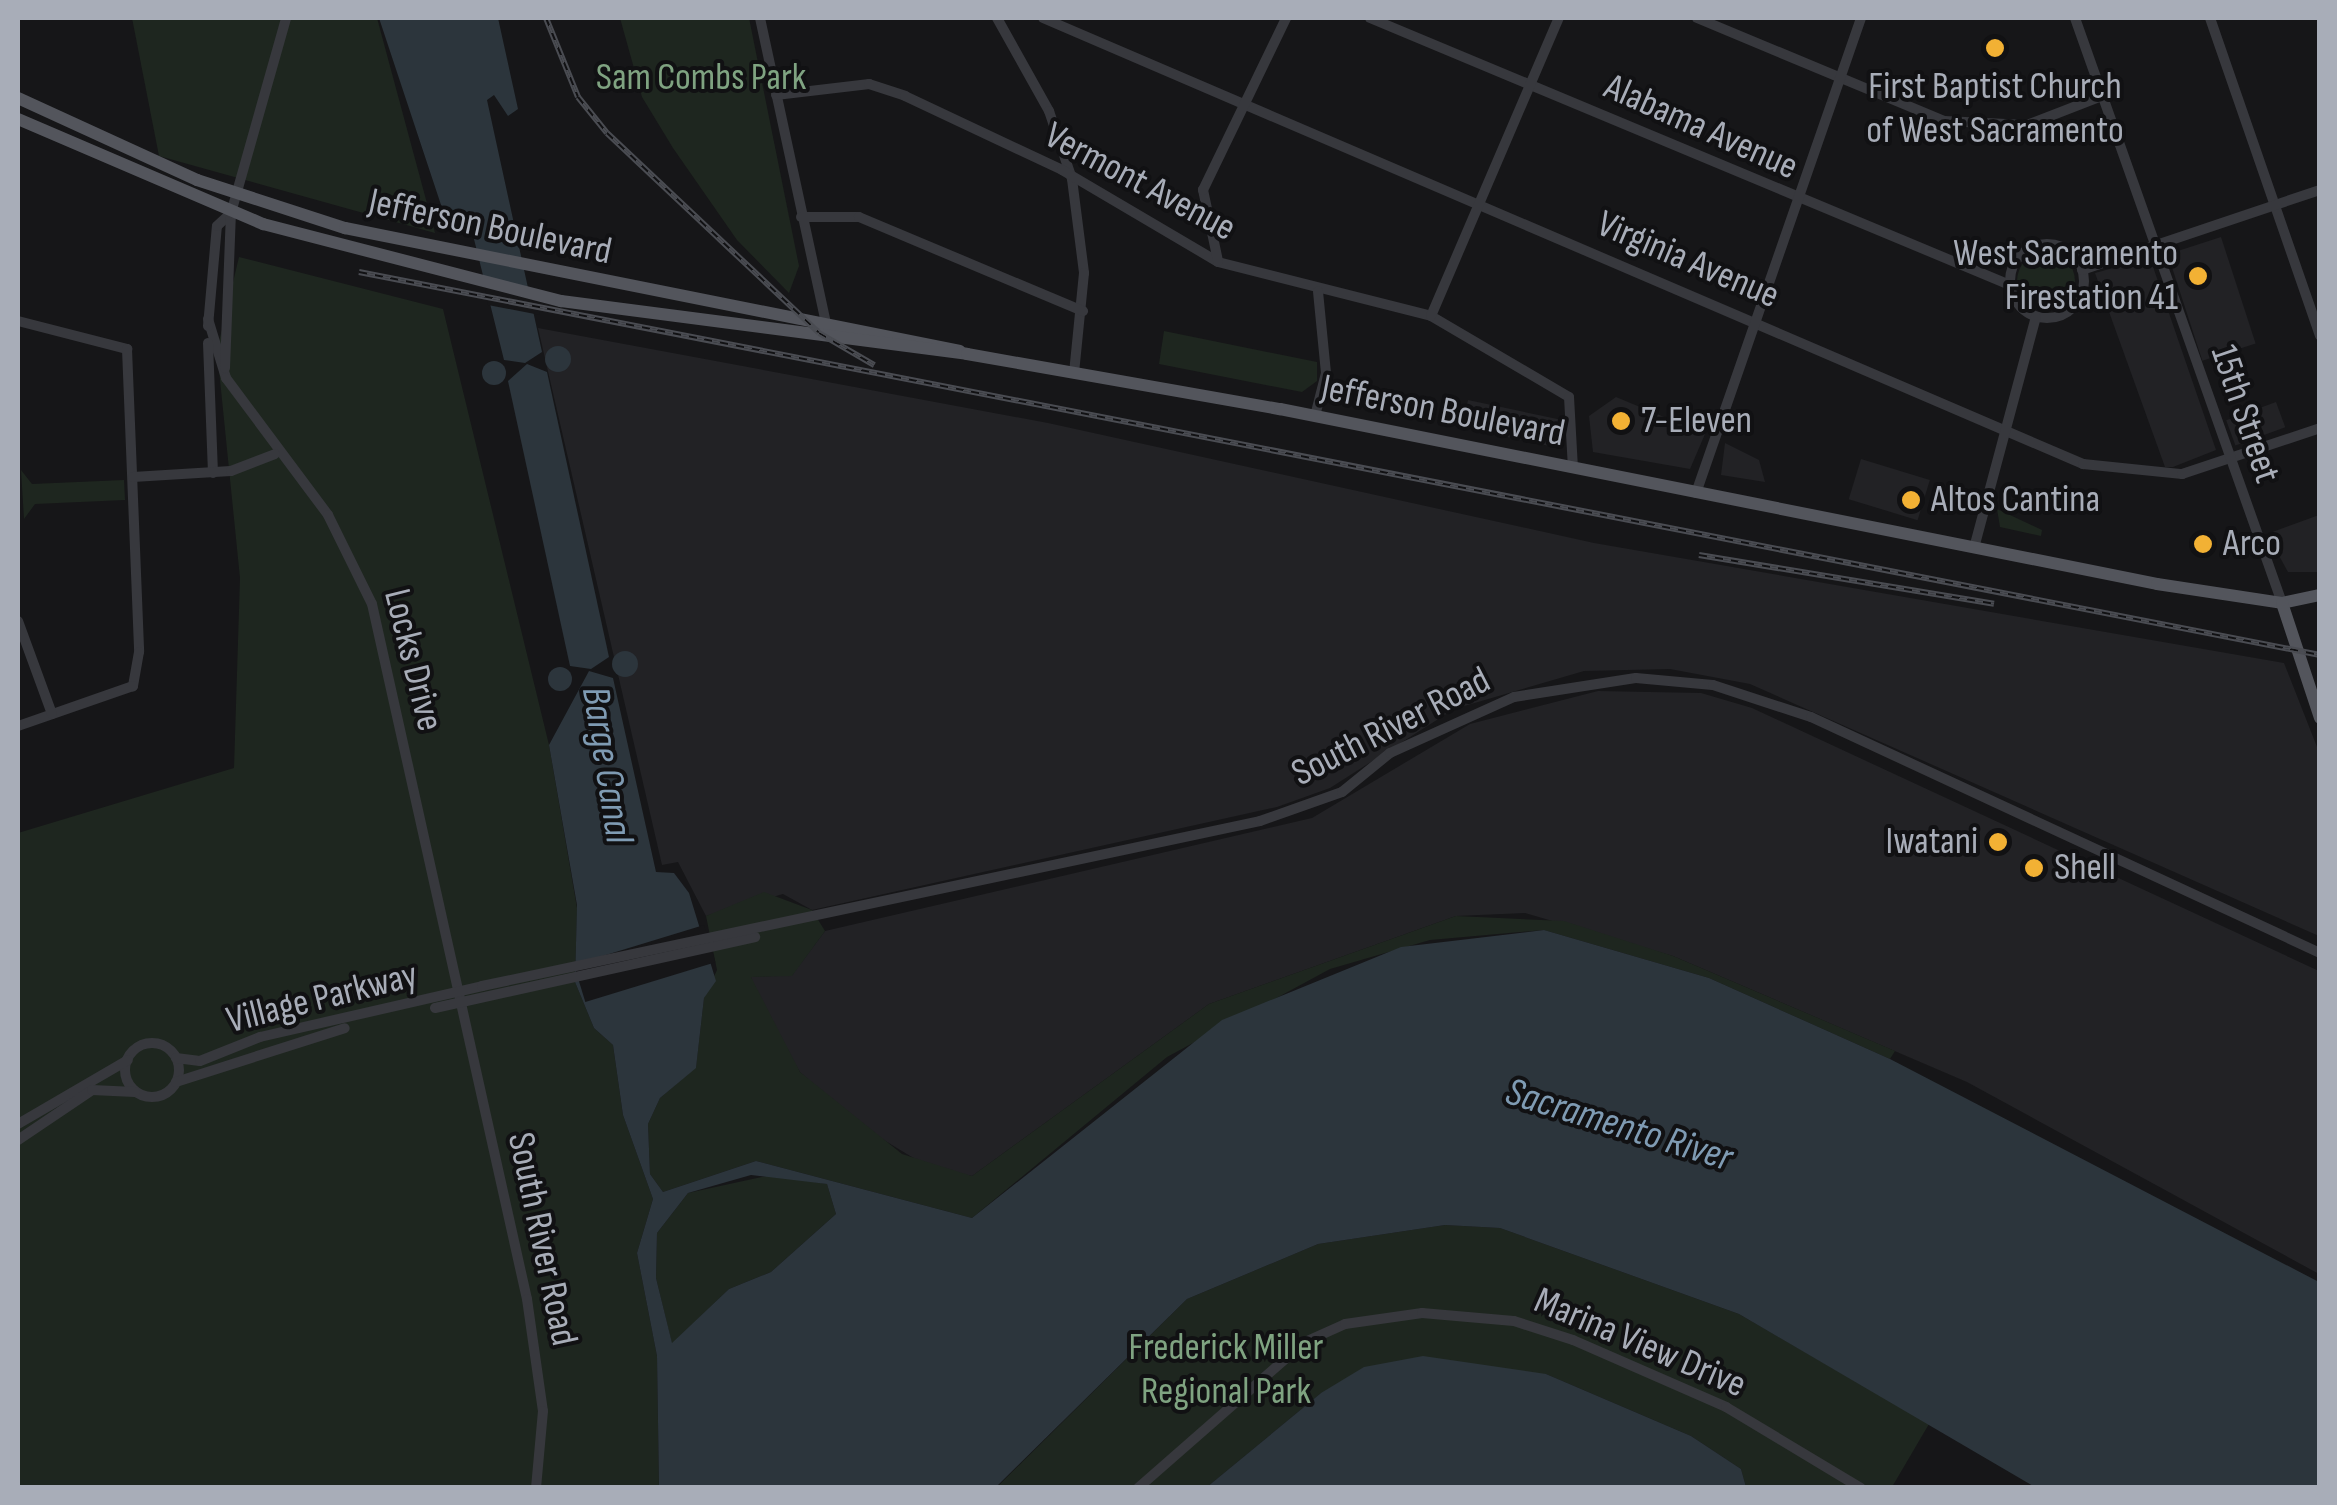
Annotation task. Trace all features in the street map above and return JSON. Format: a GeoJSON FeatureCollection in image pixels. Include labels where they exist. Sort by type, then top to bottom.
{"type":"FeatureCollection","features":[{"type":"Feature","properties":{"kind":"main road","name":"Jefferson Boulevard"},"geometry":{"type":"LineString","coordinates":[[18,98],[234,194],[462,254],[967,354],[1316,416],[1974,548],[2282,603],[2320,595]]}},
{"type":"Feature","properties":{"kind":"main road","name":"Jefferson Boulevard"},"geometry":{"type":"LineString","coordinates":[[18,119],[230,213],[482,284],[561,301],[830,341],[967,354]]}},
{"type":"Feature","properties":{"kind":"main road","name":"15th Street"},"geometry":{"type":"LineString","coordinates":[[2282,603],[2320,718]]}},
{"type":"Feature","properties":{"kind":"street"},"geometry":{"type":"LineString","coordinates":[[226,378],[230,213],[286,18]]}},
{"type":"Feature","properties":{"kind":"street"},"geometry":{"type":"LineString","coordinates":[[760,18],[830,341]]}},
{"type":"Feature","properties":{"kind":"street"},"geometry":{"type":"LineString","coordinates":[[997,18],[1042,98],[1072,179],[1083,310],[1074,373]]}},
{"type":"Feature","properties":{"kind":"street","name":"Virginia Avenue"},"geometry":{"type":"LineString","coordinates":[[1043,18],[2006,431],[2124,474],[2182,474],[2320,428]]}},
{"type":"Feature","properties":{"kind":"street"},"geometry":{"type":"LineString","coordinates":[[1218,262],[1203,190],[1249,105],[1286,18]]}},
{"type":"Feature","properties":{"kind":"street","name":"Alabama Avenue"},"geometry":{"type":"LineString","coordinates":[[1370,18],[1798,202],[2010,286]]}},
{"type":"Feature","properties":{"kind":"street"},"geometry":{"type":"LineString","coordinates":[[1431,316],[1559,18]]}},
{"type":"Feature","properties":{"kind":"street"},"geometry":{"type":"LineString","coordinates":[[1697,18],[1840,80],[1981,128],[2027,125],[2102,96]]}},
{"type":"Feature","properties":{"kind":"street"},"geometry":{"type":"LineString","coordinates":[[1696,493],[1862,18]]}},
{"type":"Feature","properties":{"kind":"street","name":"15th Street"},"geometry":{"type":"LineString","coordinates":[[2075,18],[2282,603]]}},
{"type":"Feature","properties":{"kind":"street"},"geometry":{"type":"LineString","coordinates":[[2210,18],[2320,336]]}},
{"type":"Feature","properties":{"kind":"street","name":"Vermont Avenue"},"geometry":{"type":"LineString","coordinates":[[776,95],[869,84],[1072,179],[1218,262],[1431,316],[1569,397],[1573,468]]}},
{"type":"Feature","properties":{"kind":"street"},"geometry":{"type":"LineString","coordinates":[[2082,270],[2272,201],[2320,190]]}},
{"type":"Feature","properties":{"kind":"street"},"geometry":{"type":"LineString","coordinates":[[213,473],[208,319],[217,226],[230,213]]}},
{"type":"Feature","properties":{"kind":"street"},"geometry":{"type":"LineString","coordinates":[[801,217],[859,216],[1083,310]]}},
{"type":"Feature","properties":{"kind":"street"},"geometry":{"type":"LineString","coordinates":[[2036,317],[2010,286],[2015,262],[2045,244],[2068,251],[2082,270]]}},
{"type":"Feature","properties":{"kind":"street"},"geometry":{"type":"LineString","coordinates":[[2036,317],[2069,311],[2082,270]]}},
{"type":"Feature","properties":{"kind":"street"},"geometry":{"type":"LineString","coordinates":[[1316,416],[1326,373],[1318,290]]}},
{"type":"Feature","properties":{"kind":"street"},"geometry":{"type":"LineString","coordinates":[[1974,548],[2036,317]]}},
{"type":"Feature","properties":{"kind":"street","name":"Locks Drive"},"geometry":{"type":"LineString","coordinates":[[208,319],[226,378],[274,454],[328,515],[372,604],[460,999]]}},
{"type":"Feature","properties":{"kind":"street"},"geometry":{"type":"LineString","coordinates":[[18,321],[122,342],[133,477],[133,686],[18,726]]}},
{"type":"Feature","properties":{"kind":"street"},"geometry":{"type":"LineString","coordinates":[[133,477],[213,473],[274,454]]}},
{"type":"Feature","properties":{"kind":"street"},"geometry":{"type":"LineString","coordinates":[[18,622],[52,714]]}},
{"type":"Feature","properties":{"kind":"street","name":"South River Road"},"geometry":{"type":"LineString","coordinates":[[536,1488],[543,1434],[535,1347],[460,999],[485,999],[1306,808],[1390,753],[1514,697],[1636,678],[1714,684],[1811,717],[2320,953]]}},
{"type":"Feature","properties":{"kind":"street","name":"South River Road"},"geometry":{"type":"LineString","coordinates":[[482,986],[767,931]]}},
{"type":"Feature","properties":{"kind":"street","name":"Village Parkway"},"geometry":{"type":"LineString","coordinates":[[176,1082],[290,1042],[460,999],[482,986]]}},
{"type":"Feature","properties":{"kind":"street","name":"Village Parkway"},"geometry":{"type":"LineString","coordinates":[[176,1058],[200,1061],[260,1038],[460,999]]}},
{"type":"Feature","properties":{"kind":"street"},"geometry":{"type":"LineString","coordinates":[[18,1124],[128,1060],[147,1044],[176,1058],[176,1082],[154,1097],[137,1092],[92,1090],[18,1140]]}},
{"type":"Feature","properties":{"kind":"street"},"geometry":{"type":"LineString","coordinates":[[128,1060],[137,1092]]}},
{"type":"Feature","properties":{"kind":"street","name":"Marina View Drive"},"geometry":{"type":"LineString","coordinates":[[1138,1488],[1305,1342],[1346,1324],[1422,1312],[1514,1321],[1573,1340],[1726,1407],[1855,1487]]}},
{"type":"Feature","properties":{"kind":"shaded area"},"geometry":{"type":"Polygon","coordinates":[[[2221,237],[2256,344],[2202,361],[2168,254],[2221,237]]]}},
{"type":"Feature","properties":{"kind":"shaded area"},"geometry":{"type":"Polygon","coordinates":[[[2150,258],[2216,450],[2173,467],[2165,467],[2095,273],[2150,258]]]}},
{"type":"Feature","properties":{"kind":"shaded area"},"geometry":{"type":"Polygon","coordinates":[[[538,328],[1048,423],[1594,543],[2284,663],[2319,752],[2319,936],[1750,684],[1670,669],[1584,671],[1454,709],[1330,788],[1277,807],[812,910],[783,894],[706,916],[678,862],[662,865],[538,328]]]}},
{"type":"Feature","properties":{"kind":"shaded area"},"geometry":{"type":"Polygon","coordinates":[[[1616,397],[1705,434],[1690,469],[1593,452],[1589,416],[1616,397]]]}},
{"type":"Feature","properties":{"kind":"shaded area"},"geometry":{"type":"Polygon","coordinates":[[[1468,400],[1561,420],[1555,447],[1462,427],[1468,400]]]}},
{"type":"Feature","properties":{"kind":"shaded area"},"geometry":{"type":"Polygon","coordinates":[[[2276,402],[2285,427],[2235,445],[2226,420],[2276,402]]]}},
{"type":"Feature","properties":{"kind":"shaded area"},"geometry":{"type":"Polygon","coordinates":[[[1725,443],[1759,460],[1765,482],[1721,475],[1725,443]]]}},
{"type":"Feature","properties":{"kind":"shaded area"},"geometry":{"type":"Polygon","coordinates":[[[1861,459],[1930,480],[1918,520],[1849,499],[1861,459]]]}},
{"type":"Feature","properties":{"kind":"shaded area"},"geometry":{"type":"Polygon","coordinates":[[[2319,515],[2319,572],[2288,572],[2267,534],[2319,515]]]}},
{"type":"Feature","properties":{"kind":"shaded area"},"geometry":{"type":"Polygon","coordinates":[[[1598,691],[1701,693],[1752,708],[2319,971],[2319,1274],[1967,1082],[1673,956],[1525,913],[1456,916],[1209,1004],[972,1176],[930,1168],[859,1125],[800,1072],[758,1002],[751,977],[792,975],[825,931],[1312,818],[1470,724],[1598,691]]]}},
{"type":"Feature","properties":{"kind":"green space"},"geometry":{"type":"Polygon","coordinates":[[[132,18],[377,18],[435,233],[159,156],[132,18]]]}},
{"type":"Feature","properties":{"kind":"green space","name":"Sam Combs Park"},"geometry":{"type":"Polygon","coordinates":[[[620,18],[749,18],[799,266],[789,293],[737,240],[673,148],[642,97],[620,18]]]}},
{"type":"Feature","properties":{"kind":"green space"},"geometry":{"type":"Polygon","coordinates":[[[2046,252],[2067,260],[2075,281],[2067,302],[2046,310],[2025,302],[2017,281],[2025,260],[2046,252]]]}},
{"type":"Feature","properties":{"kind":"green space"},"geometry":{"type":"Polygon","coordinates":[[[239,257],[443,309],[549,745],[577,908],[575,982],[594,1028],[613,1045],[623,1115],[653,1199],[637,1253],[657,1356],[659,1487],[18,1488],[18,833],[234,768],[240,578],[217,350],[239,257]]]}},
{"type":"Feature","properties":{"kind":"green space"},"geometry":{"type":"Polygon","coordinates":[[[1164,331],[1317,362],[1317,381],[1302,392],[1159,364],[1164,331]]]}},
{"type":"Feature","properties":{"kind":"green space"},"geometry":{"type":"Polygon","coordinates":[[[21,470],[32,484],[124,480],[125,500],[35,504],[24,519],[21,470]]]}},
{"type":"Feature","properties":{"kind":"green space"},"geometry":{"type":"Polygon","coordinates":[[[1997,509],[2042,530],[2041,536],[2000,527],[1997,509]]]}},
{"type":"Feature","properties":{"kind":"green space"},"geometry":{"type":"Polygon","coordinates":[[[764,892],[812,910],[825,931],[792,976],[751,977],[800,1072],[902,1154],[972,1176],[1209,1004],[1456,916],[1564,921],[1673,956],[1895,1051],[1890,1059],[1709,978],[1544,930],[1430,940],[1330,969],[1167,1057],[972,1218],[756,1161],[663,1192],[650,1174],[648,1124],[660,1098],[696,1067],[704,998],[717,970],[706,916],[764,892]]]}},
{"type":"Feature","properties":{"kind":"green space"},"geometry":{"type":"Polygon","coordinates":[[[771,1175],[827,1184],[836,1214],[771,1272],[729,1289],[672,1344],[656,1278],[657,1233],[688,1193],[771,1175]]]}},
{"type":"Feature","properties":{"kind":"green space","name":"Frederick Miller Regional Park"},"geometry":{"type":"Polygon","coordinates":[[[1445,1225],[1500,1228],[1739,1314],[1929,1424],[1892,1487],[1746,1487],[1741,1469],[1691,1436],[1546,1374],[1321,1393],[1207,1487],[996,1488],[1187,1299],[1318,1244],[1445,1225]]]}},
{"type":"Feature","properties":{"kind":"water"},"geometry":{"type":"Polygon","coordinates":[[[379,18],[498,18],[518,109],[508,116],[494,95],[487,100],[542,352],[525,363],[504,360],[469,219],[471,235],[449,229],[379,18]]]}},
{"type":"Feature","properties":{"kind":"water"},"geometry":{"type":"Polygon","coordinates":[[[558,346],[567,350],[571,359],[567,368],[558,372],[549,368],[545,359],[549,350],[558,346]]]}},
{"type":"Feature","properties":{"kind":"water"},"geometry":{"type":"Polygon","coordinates":[[[494,361],[503,364],[503,382],[494,385],[485,382],[482,373],[485,364],[494,361]]]}},
{"type":"Feature","properties":{"kind":"water"},"geometry":{"type":"Polygon","coordinates":[[[527,364],[547,372],[609,657],[591,669],[570,666],[508,381],[527,364]]]}},
{"type":"Feature","properties":{"kind":"water"},"geometry":{"type":"Polygon","coordinates":[[[625,651],[634,655],[638,664],[634,673],[625,677],[616,673],[612,664],[616,655],[625,651]]]}},
{"type":"Feature","properties":{"kind":"water"},"geometry":{"type":"Polygon","coordinates":[[[560,667],[569,670],[569,688],[560,691],[551,688],[548,679],[551,670],[560,667]]]}},
{"type":"Feature","properties":{"kind":"water"},"geometry":{"type":"Polygon","coordinates":[[[589,671],[613,678],[656,872],[674,873],[689,893],[716,981],[704,998],[696,1068],[660,1098],[648,1124],[650,1174],[663,1192],[756,1161],[972,1218],[1222,1020],[1401,947],[1544,930],[1709,978],[1890,1059],[2319,1282],[2319,1487],[2035,1487],[1739,1314],[1500,1228],[1445,1225],[1318,1244],[1187,1299],[996,1487],[659,1487],[657,1356],[637,1253],[653,1199],[623,1115],[613,1045],[594,1028],[575,982],[577,905],[549,745],[589,671]],[[751,1175],[688,1193],[657,1233],[656,1278],[672,1343],[729,1289],[771,1272],[836,1214],[827,1184],[751,1175]]]}},
{"type":"Feature","properties":{"kind":"water"},"geometry":{"type":"Polygon","coordinates":[[[1423,1356],[1546,1374],[1691,1436],[1741,1469],[1746,1487],[1207,1487],[1321,1393],[1364,1367],[1423,1356]]]}},
{"type":"Feature","properties":{"kind":"pier"},"geometry":{"type":"Polygon","coordinates":[[[484,282],[534,288],[540,315],[488,305],[484,282]]]}},
{"type":"Feature","properties":{"kind":"pier"},"geometry":{"type":"Polygon","coordinates":[[[704,925],[715,962],[585,1002],[574,965],[704,925]]]}},
{"type":"Feature","properties":{"kind":"railway"},"geometry":{"type":"LineString","coordinates":[[546,18],[578,97],[607,133],[819,333],[874,365]]}},
{"type":"Feature","properties":{"kind":"railway"},"geometry":{"type":"LineString","coordinates":[[359,272],[2320,655]]}},
{"type":"Feature","properties":{"kind":"railway"},"geometry":{"type":"LineString","coordinates":[[1699,555],[1994,604]]}},
{"type":"Feature","properties":{"kind":"place","name":"First Baptist Church of West Sacramento"},"geometry":{"type":"Point","coordinates":[1995,48]}},
{"type":"Feature","properties":{"kind":"place","name":"West Sacramento Firestation 41"},"geometry":{"type":"Point","coordinates":[2198,276]}},
{"type":"Feature","properties":{"kind":"place","name":"7-Eleven"},"geometry":{"type":"Point","coordinates":[1621,421]}},
{"type":"Feature","properties":{"kind":"place","name":"Altos Cantina"},"geometry":{"type":"Point","coordinates":[1911,500]}},
{"type":"Feature","properties":{"kind":"place","name":"Arco"},"geometry":{"type":"Point","coordinates":[2203,544]}},
{"type":"Feature","properties":{"kind":"place","name":"Iwatani"},"geometry":{"type":"Point","coordinates":[1998,842]}},
{"type":"Feature","properties":{"kind":"place","name":"Shell"},"geometry":{"type":"Point","coordinates":[2034,868]}},
{"type":"Feature","properties":{"kind":"water label","name":"Barge Canal"},"geometry":{"type":"Point","coordinates":[607,765]}},
{"type":"Feature","properties":{"kind":"water label","name":"Sacramento River"},"geometry":{"type":"Point","coordinates":[1619,1125]}}]}
